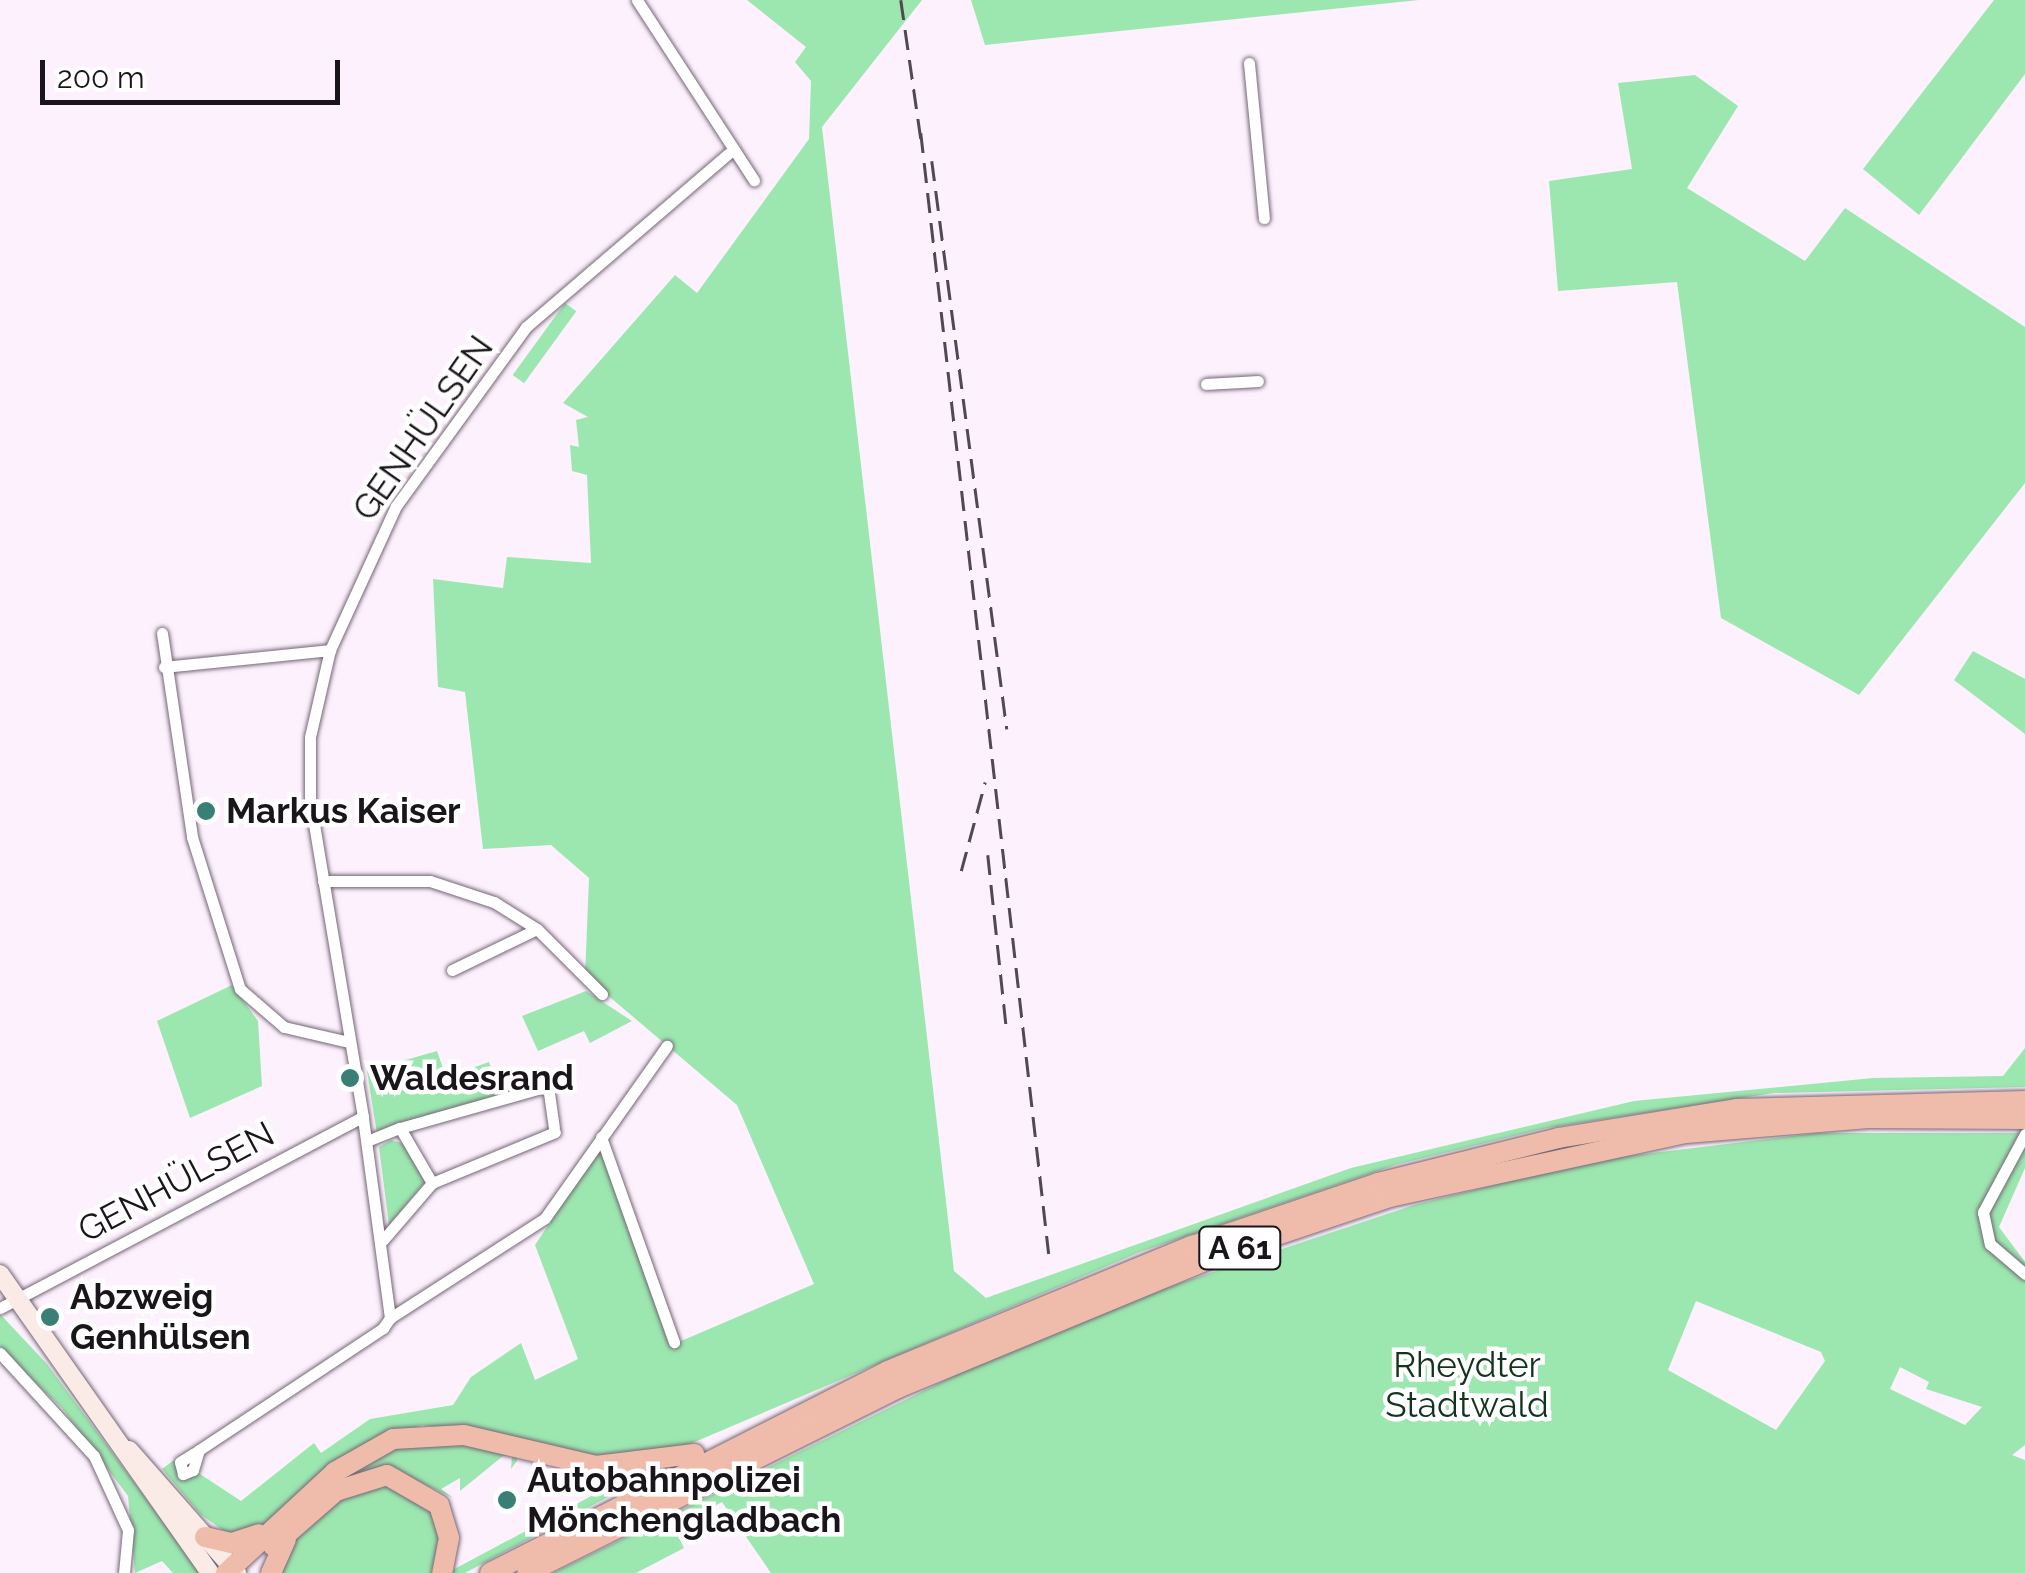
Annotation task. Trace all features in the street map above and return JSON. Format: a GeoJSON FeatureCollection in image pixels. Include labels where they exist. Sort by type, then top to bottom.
{"type":"FeatureCollection","features":[{"type":"Feature","properties":{"kind":"highway","name":"A 61"},"geometry":{"type":"LineString","coordinates":[[490,1573],[784,1421],[1082,1289],[1459,1160],[1738,1109],[2019,1110]]}},
{"type":"Feature","properties":{"kind":"highway","name":"A 61"},"geometry":{"type":"LineString","coordinates":[[527,1573],[898,1388],[1210,1259],[1389,1198],[1686,1133],[2019,1110]]}},
{"type":"Feature","properties":{"kind":"highway"},"geometry":{"type":"LineString","coordinates":[[229,1572],[289,1512],[362,1454],[408,1435],[464,1436],[575,1464],[631,1466],[784,1421]]}},
{"type":"Feature","properties":{"kind":"highway"},"geometry":{"type":"LineString","coordinates":[[229,1572],[322,1502],[366,1477],[416,1484],[446,1520],[442,1573]]}},
{"type":"Feature","properties":{"kind":"highway"},"geometry":{"type":"LineString","coordinates":[[272,1573],[283,1542],[322,1502]]}},
{"type":"Feature","properties":{"kind":"highway"},"geometry":{"type":"LineString","coordinates":[[205,1537],[244,1540],[289,1512]]}},
{"type":"Feature","properties":{"kind":"main road"},"geometry":{"type":"LineString","coordinates":[[0,1274],[8,1303],[229,1572]]}},
{"type":"Feature","properties":{"kind":"main road"},"geometry":{"type":"LineString","coordinates":[[87,1400],[205,1537],[229,1572]]}},
{"type":"Feature","properties":{"kind":"street"},"geometry":{"type":"LineString","coordinates":[[637,0],[730,153],[754,180]]}},
{"type":"Feature","properties":{"kind":"street"},"geometry":{"type":"LineString","coordinates":[[1248,63],[1264,218]]}},
{"type":"Feature","properties":{"kind":"street","name":"GENHÜLSEN"},"geometry":{"type":"LineString","coordinates":[[390,1318],[384,1240],[348,1042],[309,766],[330,650],[396,506],[526,327],[730,153]]}},
{"type":"Feature","properties":{"kind":"street"},"geometry":{"type":"LineString","coordinates":[[1206,384],[1258,381]]}},
{"type":"Feature","properties":{"kind":"street"},"geometry":{"type":"LineString","coordinates":[[162,633],[192,837],[240,989],[284,1026],[348,1042]]}},
{"type":"Feature","properties":{"kind":"street"},"geometry":{"type":"LineString","coordinates":[[164,666],[330,650]]}},
{"type":"Feature","properties":{"kind":"street"},"geometry":{"type":"LineString","coordinates":[[323,881],[430,881],[538,929],[602,994]]}},
{"type":"Feature","properties":{"kind":"street"},"geometry":{"type":"LineString","coordinates":[[452,970],[538,929]]}},
{"type":"Feature","properties":{"kind":"street"},"geometry":{"type":"LineString","coordinates":[[199,1450],[390,1318],[529,1232],[667,1046]]}},
{"type":"Feature","properties":{"kind":"street"},"geometry":{"type":"LineString","coordinates":[[367,1140],[548,1086],[554,1130],[432,1183],[384,1240]]}},
{"type":"Feature","properties":{"kind":"street","name":"GENHÜLSEN"},"geometry":{"type":"LineString","coordinates":[[8,1303],[363,1116]]}},
{"type":"Feature","properties":{"kind":"street"},"geometry":{"type":"LineString","coordinates":[[400,1128],[432,1183]]}},
{"type":"Feature","properties":{"kind":"street"},"geometry":{"type":"LineString","coordinates":[[2025,1134],[1983,1212],[1990,1244],[2025,1274]]}},
{"type":"Feature","properties":{"kind":"street"},"geometry":{"type":"LineString","coordinates":[[600,1136],[674,1342]]}},
{"type":"Feature","properties":{"kind":"street"},"geometry":{"type":"LineString","coordinates":[[0,1353],[94,1456],[128,1530],[124,1573]]}},
{"type":"Feature","properties":{"kind":"green space"},"geometry":{"type":"Polygon","coordinates":[[[747,0],[922,0],[822,127],[954,1271],[986,1298],[1351,1168],[1634,1101],[1873,1078],[2003,1076],[2025,1048],[2025,1087],[1774,1093],[1547,1128],[1395,1165],[1140,1252],[683,1447],[592,1456],[422,1425],[360,1446],[257,1530],[234,1538],[200,1514],[162,1469],[174,1460],[185,1478],[197,1472],[241,1501],[314,1443],[321,1453],[370,1419],[453,1405],[471,1377],[521,1343],[535,1380],[578,1359],[535,1245],[601,1146],[674,1344],[814,1284],[737,1105],[585,976],[589,878],[551,845],[483,849],[465,692],[438,687],[433,579],[503,588],[507,557],[591,563],[587,475],[572,471],[570,445],[579,447],[576,420],[588,417],[563,403],[675,275],[697,293],[809,139],[811,81],[795,62],[806,47],[747,0]]]}},
{"type":"Feature","properties":{"kind":"green space"},"geometry":{"type":"Polygon","coordinates":[[[971,0],[1419,0],[985,45],[971,0]]]}},
{"type":"Feature","properties":{"kind":"green space"},"geometry":{"type":"Polygon","coordinates":[[[1994,0],[2025,0],[2025,74],[1919,215],[1863,169],[1994,0]]]}},
{"type":"Feature","properties":{"kind":"green space"},"geometry":{"type":"Polygon","coordinates":[[[1695,75],[1738,106],[1687,188],[1805,261],[1845,208],[2025,327],[2025,483],[1859,695],[1721,618],[1677,282],[1558,291],[1549,181],[1632,169],[1618,83],[1695,75]]]}},
{"type":"Feature","properties":{"kind":"green space"},"geometry":{"type":"Polygon","coordinates":[[[565,303],[576,311],[524,383],[513,375],[565,303]]]}},
{"type":"Feature","properties":{"kind":"green space"},"geometry":{"type":"Polygon","coordinates":[[[1973,651],[2025,679],[2025,734],[1954,680],[1973,651]]]}},
{"type":"Feature","properties":{"kind":"green space"},"geometry":{"type":"Polygon","coordinates":[[[232,985],[258,1021],[262,1086],[190,1118],[157,1021],[232,985]]]}},
{"type":"Feature","properties":{"kind":"green space"},"geometry":{"type":"Polygon","coordinates":[[[586,991],[632,1021],[590,1043],[584,1031],[538,1051],[522,1016],[586,991]]]}},
{"type":"Feature","properties":{"kind":"green space"},"geometry":{"type":"Polygon","coordinates":[[[437,1051],[446,1077],[489,1062],[501,1094],[377,1134],[367,1071],[437,1051]]]}},
{"type":"Feature","properties":{"kind":"green space","name":"Rheydter Stadtwald"},"geometry":{"type":"Polygon","coordinates":[[[1818,1133],[2025,1133],[2025,1168],[1999,1227],[2025,1262],[2025,1445],[2012,1455],[2025,1460],[2025,1573],[771,1573],[722,1502],[674,1528],[684,1548],[636,1573],[553,1573],[1066,1321],[1414,1205],[1595,1160],[1818,1133]],[[1696,1301],[1668,1370],[1776,1430],[1825,1361],[1821,1352],[1696,1301]],[[1900,1367],[1890,1389],[1965,1425],[1982,1407],[1926,1389],[1929,1382],[1900,1367]]]}},
{"type":"Feature","properties":{"kind":"green space"},"geometry":{"type":"Polygon","coordinates":[[[391,1140],[405,1144],[425,1182],[389,1225],[379,1147],[391,1140]]]}},
{"type":"Feature","properties":{"kind":"green space"},"geometry":{"type":"Polygon","coordinates":[[[0,1314],[47,1364],[201,1573],[173,1573],[162,1561],[135,1573],[128,1496],[62,1408],[0,1349],[0,1314]]]}},
{"type":"Feature","properties":{"kind":"green space"},"geometry":{"type":"Polygon","coordinates":[[[436,1436],[517,1456],[517,1461],[511,1469],[512,1455],[503,1456],[460,1491],[460,1478],[441,1489],[453,1498],[405,1475],[332,1490],[367,1454],[436,1436]]]}},
{"type":"Feature","properties":{"kind":"green space"},"geometry":{"type":"Polygon","coordinates":[[[672,1463],[465,1573],[447,1573],[595,1494],[623,1469],[672,1463]]]}},
{"type":"Feature","properties":{"kind":"green space"},"geometry":{"type":"Polygon","coordinates":[[[376,1482],[425,1500],[441,1529],[434,1573],[274,1573],[279,1555],[332,1504],[376,1482]]]}},
{"type":"Feature","properties":{"kind":"railway"},"geometry":{"type":"LineString","coordinates":[[901,0],[922,146]]}},
{"type":"Feature","properties":{"kind":"railway"},"geometry":{"type":"LineString","coordinates":[[921,133],[1049,1254]]}},
{"type":"Feature","properties":{"kind":"railway"},"geometry":{"type":"LineString","coordinates":[[932,161],[1007,729]]}},
{"type":"Feature","properties":{"kind":"railway"},"geometry":{"type":"LineString","coordinates":[[961,871],[985,782]]}},
{"type":"Feature","properties":{"kind":"railway"},"geometry":{"type":"LineString","coordinates":[[988,855],[1006,1024]]}},
{"type":"Feature","properties":{"kind":"place","name":"Markus Kaiser"},"geometry":{"type":"Point","coordinates":[206,811]}},
{"type":"Feature","properties":{"kind":"place","name":"Waldesrand"},"geometry":{"type":"Point","coordinates":[350,1078]}},
{"type":"Feature","properties":{"kind":"place","name":"Abzweig Genhülsen"},"geometry":{"type":"Point","coordinates":[50,1317]}},
{"type":"Feature","properties":{"kind":"place","name":"Autobahnpolizei Mönchengladbach"},"geometry":{"type":"Point","coordinates":[507,1500]}}]}
